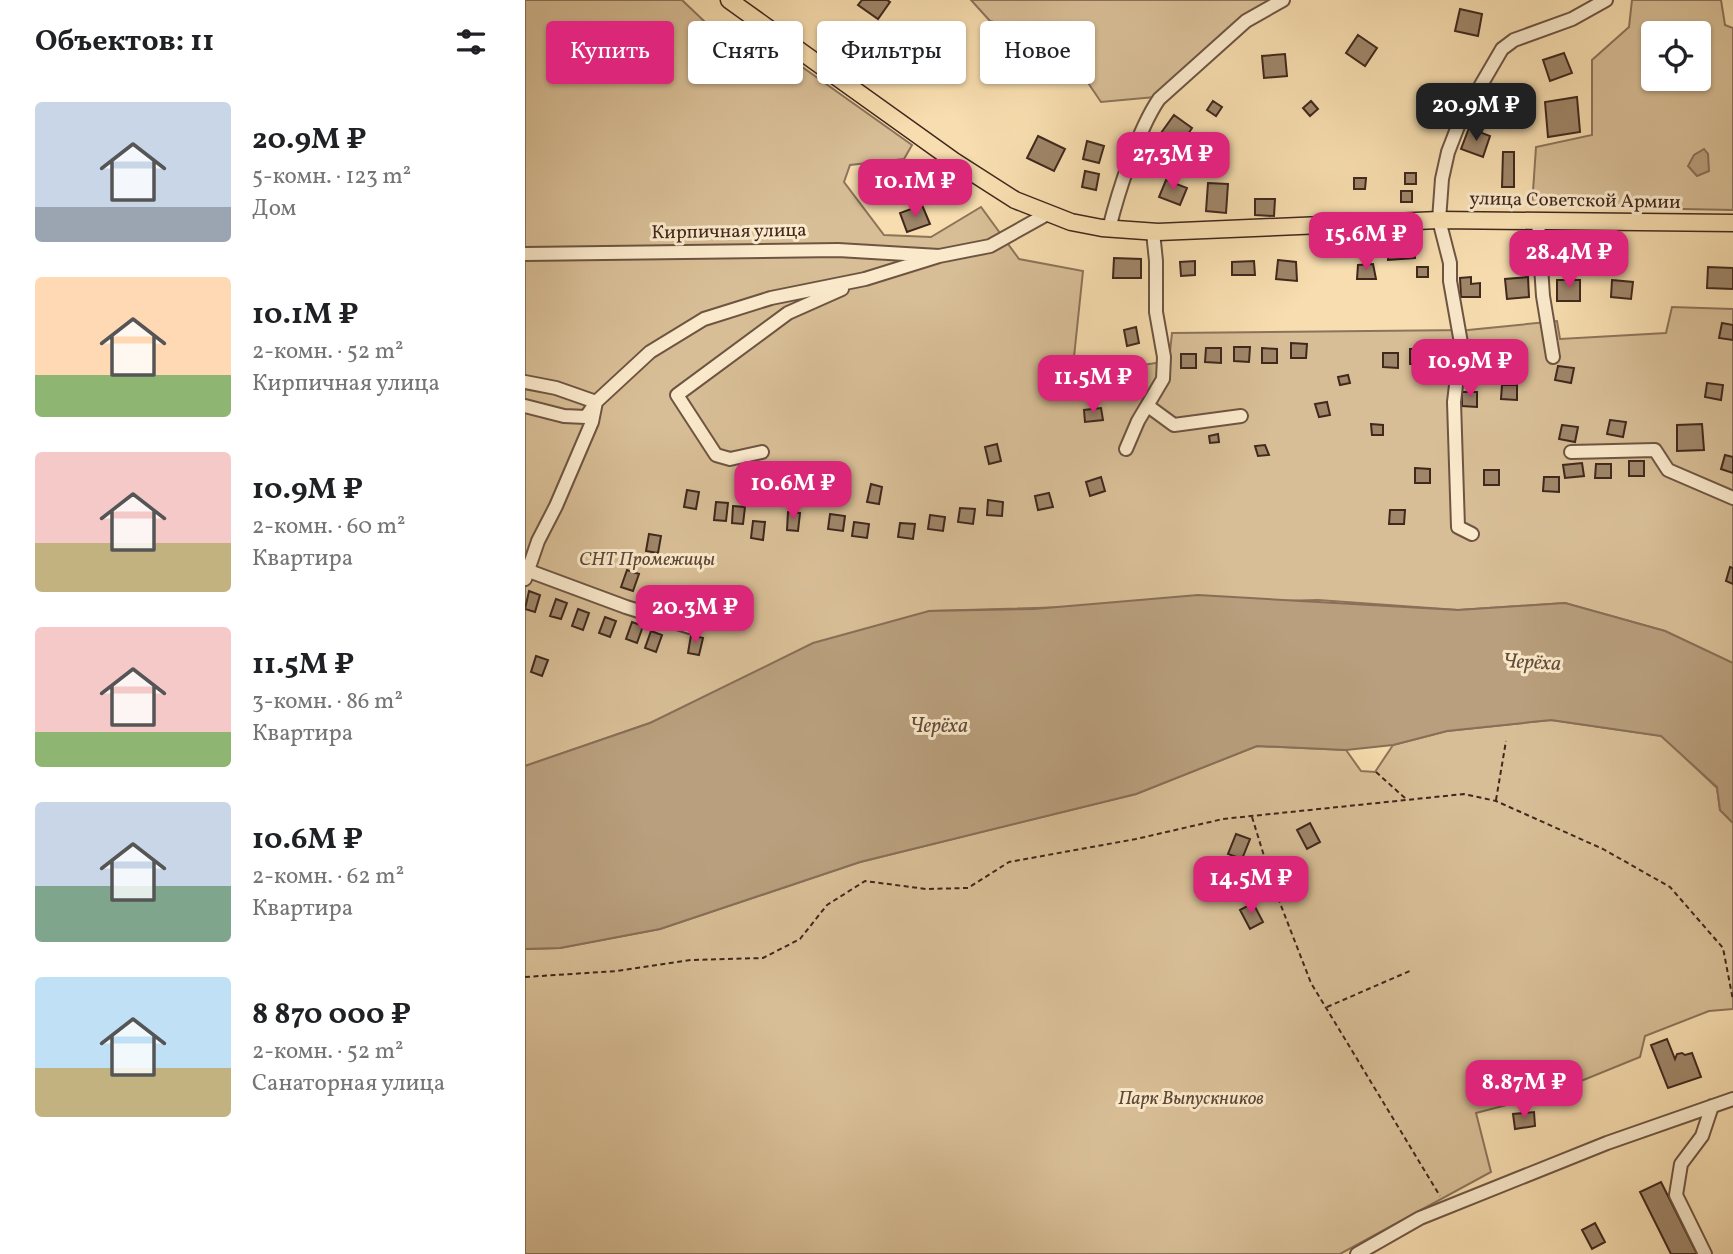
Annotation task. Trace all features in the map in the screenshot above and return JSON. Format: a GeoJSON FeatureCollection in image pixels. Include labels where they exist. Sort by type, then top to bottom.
{"type":"FeatureCollection","features":[{"type":"Feature","properties":{"kind":"main road","name":"улица Советской Армии"},"geometry":{"type":"LineString","coordinates":[[729,0],[954,161],[1015,200],[1071,222],[1109,229],[1153,232],[1439,220],[1733,223]]}},
{"type":"Feature","properties":{"kind":"street"},"geometry":{"type":"LineString","coordinates":[[1109,229],[1114,205],[1149,114],[1159,99],[1246,21],[1283,0]]}},
{"type":"Feature","properties":{"kind":"street"},"geometry":{"type":"LineString","coordinates":[[1472,534],[1458,527],[1454,402],[1461,343],[1450,263],[1439,220],[1442,179],[1448,152],[1459,121],[1502,48],[1514,40],[1572,19],[1606,0]]}},
{"type":"Feature","properties":{"kind":"street","name":"Кирпичная улица"},"geometry":{"type":"LineString","coordinates":[[525,254],[838,250],[939,256],[991,246],[1049,213]]}},
{"type":"Feature","properties":{"kind":"street"},"geometry":{"type":"LineString","coordinates":[[1538,221],[1543,296],[1553,358]]}},
{"type":"Feature","properties":{"kind":"street"},"geometry":{"type":"LineString","coordinates":[[1126,449],[1138,421],[1163,379],[1164,357],[1156,312],[1153,232]]}},
{"type":"Feature","properties":{"kind":"street"},"geometry":{"type":"LineString","coordinates":[[525,407],[564,416],[586,417],[596,402],[650,352],[704,319],[771,298],[865,279],[939,256]]}},
{"type":"Feature","properties":{"kind":"street"},"geometry":{"type":"LineString","coordinates":[[762,452],[730,459],[716,455],[677,395],[788,313],[865,279]]}},
{"type":"Feature","properties":{"kind":"street"},"geometry":{"type":"LineString","coordinates":[[525,382],[556,388],[596,402]]}},
{"type":"Feature","properties":{"kind":"street"},"geometry":{"type":"LineString","coordinates":[[596,402],[587,434],[555,506],[531,539],[527,575],[690,626]]}},
{"type":"Feature","properties":{"kind":"street"},"geometry":{"type":"LineString","coordinates":[[1147,406],[1174,425],[1241,416]]}},
{"type":"Feature","properties":{"kind":"street"},"geometry":{"type":"LineString","coordinates":[[1571,452],[1655,450],[1668,470],[1733,498]]}},
{"type":"Feature","properties":{"kind":"street"},"geometry":{"type":"LineString","coordinates":[[1357,1254],[1420,1218],[1607,1143],[1733,1099]]}},
{"type":"Feature","properties":{"kind":"street"},"geometry":{"type":"LineString","coordinates":[[1705,1254],[1676,1195],[1681,1164],[1702,1136],[1712,1107]]}},
{"type":"Feature","properties":{"kind":"path"},"geometry":{"type":"LineString","coordinates":[[1496,802],[1506,741]]}},
{"type":"Feature","properties":{"kind":"path"},"geometry":{"type":"LineString","coordinates":[[1376,772],[1406,799]]}},
{"type":"Feature","properties":{"kind":"path"},"geometry":{"type":"LineString","coordinates":[[525,977],[617,971],[691,960],[763,958],[800,939],[827,905],[865,881],[926,889],[968,888],[1009,862],[1136,839],[1223,819],[1464,794],[1496,802],[1603,849],[1670,887],[1723,948],[1733,1000]]}},
{"type":"Feature","properties":{"kind":"path"},"geometry":{"type":"LineString","coordinates":[[1251,816],[1273,885],[1311,983],[1447,1207]]}},
{"type":"Feature","properties":{"kind":"path"},"geometry":{"type":"LineString","coordinates":[[1326,1007],[1412,970]]}},
{"type":"Feature","properties":{"kind":"green space","name":"СНТ Промежицы"},"geometry":{"type":"Polygon","coordinates":[[[525,0],[682,0],[704,21],[688,21],[688,84],[803,84],[803,68],[817,78],[817,84],[826,84],[912,145],[904,159],[850,165],[844,182],[884,235],[931,237],[981,207],[1019,259],[1083,271],[1072,376],[1169,361],[1172,333],[1468,330],[1557,321],[1560,339],[1666,333],[1672,307],[1733,309],[1733,663],[1665,631],[1565,603],[1458,610],[1318,600],[929,611],[650,723],[525,766],[525,0]]]}},
{"type":"Feature","properties":{"kind":"green space"},"geometry":{"type":"Polygon","coordinates":[[[971,0],[1275,0],[1166,96],[1101,102],[1089,84],[1095,84],[1095,21],[990,21],[971,0]]]}},
{"type":"Feature","properties":{"kind":"green space"},"geometry":{"type":"Polygon","coordinates":[[[1632,0],[1721,0],[1725,25],[1733,28],[1733,210],[1532,206],[1536,147],[1592,135],[1592,60],[1629,27],[1632,0]]]}},
{"type":"Feature","properties":{"kind":"green space","name":"Парк Выпускников"},"geometry":{"type":"Polygon","coordinates":[[[1551,720],[1662,736],[1717,788],[1720,810],[1733,823],[1733,1009],[1709,1011],[1645,1036],[1640,1057],[1549,1094],[1476,1113],[1491,1172],[1340,1254],[525,1254],[525,949],[560,948],[660,929],[860,862],[1136,794],[1257,746],[1346,750],[1361,771],[1375,772],[1393,745],[1447,731],[1551,720]]]}},
{"type":"Feature","properties":{"kind":"water"},"geometry":{"type":"Polygon","coordinates":[[[1704,149],[1708,154],[1709,171],[1697,176],[1688,166],[1694,155],[1704,149]]]}},
{"type":"Feature","properties":{"kind":"water","name":"Черёха"},"geometry":{"type":"Polygon","coordinates":[[[1198,595],[1458,610],[1565,603],[1665,631],[1733,663],[1733,823],[1720,810],[1717,787],[1661,736],[1551,720],[1447,731],[1393,745],[1346,750],[1257,746],[1136,794],[860,862],[660,929],[560,948],[525,949],[525,766],[650,723],[813,643],[929,611],[1034,609],[1198,595]]]}},
{"type":"Feature","properties":{"kind":"building"},"geometry":{"type":"Polygon","coordinates":[[[862,0],[890,2],[878,19],[858,5],[862,0]]]}},
{"type":"Feature","properties":{"kind":"building"},"geometry":{"type":"Polygon","coordinates":[[[1460,9],[1482,14],[1478,36],[1455,31],[1460,9]]]}},
{"type":"Feature","properties":{"kind":"building"},"geometry":{"type":"Polygon","coordinates":[[[1358,35],[1377,48],[1365,66],[1346,53],[1358,35]]]}},
{"type":"Feature","properties":{"kind":"building"},"geometry":{"type":"Polygon","coordinates":[[[1564,53],[1572,73],[1550,81],[1543,60],[1564,53]]]}},
{"type":"Feature","properties":{"kind":"building"},"geometry":{"type":"Polygon","coordinates":[[[1285,54],[1287,76],[1264,78],[1262,56],[1285,54]]]}},
{"type":"Feature","properties":{"kind":"building"},"geometry":{"type":"Polygon","coordinates":[[[1577,97],[1580,132],[1548,137],[1545,102],[1577,97]]]}},
{"type":"Feature","properties":{"kind":"building"},"geometry":{"type":"Polygon","coordinates":[[[1213,101],[1222,107],[1216,116],[1207,110],[1213,101]]]}},
{"type":"Feature","properties":{"kind":"building"},"geometry":{"type":"Polygon","coordinates":[[[1311,101],[1318,109],[1310,116],[1303,108],[1311,101]]]}},
{"type":"Feature","properties":{"kind":"building"},"geometry":{"type":"Polygon","coordinates":[[[1174,115],[1192,128],[1180,146],[1161,133],[1174,115]]]}},
{"type":"Feature","properties":{"kind":"building"},"geometry":{"type":"Polygon","coordinates":[[[1469,128],[1490,136],[1483,157],[1461,149],[1469,128]]]}},
{"type":"Feature","properties":{"kind":"building"},"geometry":{"type":"Polygon","coordinates":[[[1038,136],[1065,149],[1054,171],[1027,158],[1038,136]]]}},
{"type":"Feature","properties":{"kind":"building"},"geometry":{"type":"Polygon","coordinates":[[[1087,141],[1104,146],[1099,163],[1083,159],[1087,141]]]}},
{"type":"Feature","properties":{"kind":"building"},"geometry":{"type":"Polygon","coordinates":[[[1503,152],[1514,152],[1514,187],[1502,187],[1503,152]]]}},
{"type":"Feature","properties":{"kind":"building"},"geometry":{"type":"Polygon","coordinates":[[[1085,171],[1099,174],[1096,190],[1082,187],[1085,171]]]}},
{"type":"Feature","properties":{"kind":"building"},"geometry":{"type":"Polygon","coordinates":[[[1405,173],[1416,173],[1416,184],[1405,184],[1405,173]]]}},
{"type":"Feature","properties":{"kind":"building"},"geometry":{"type":"Polygon","coordinates":[[[1354,178],[1366,178],[1365,189],[1354,189],[1354,178]]]}},
{"type":"Feature","properties":{"kind":"building"},"geometry":{"type":"Polygon","coordinates":[[[1166,180],[1187,188],[1180,205],[1159,197],[1166,180]]]}},
{"type":"Feature","properties":{"kind":"building"},"geometry":{"type":"Polygon","coordinates":[[[1208,183],[1228,184],[1226,213],[1206,211],[1208,183]]]}},
{"type":"Feature","properties":{"kind":"building"},"geometry":{"type":"Polygon","coordinates":[[[1401,191],[1412,191],[1412,202],[1401,202],[1401,191]]]}},
{"type":"Feature","properties":{"kind":"building"},"geometry":{"type":"Polygon","coordinates":[[[1255,199],[1275,199],[1274,216],[1255,215],[1255,199]]]}},
{"type":"Feature","properties":{"kind":"building"},"geometry":{"type":"Polygon","coordinates":[[[922,205],[930,224],[907,232],[900,213],[922,205]]]}},
{"type":"Feature","properties":{"kind":"building"},"geometry":{"type":"Polygon","coordinates":[[[1390,240],[1416,241],[1415,258],[1388,260],[1390,240]]]}},
{"type":"Feature","properties":{"kind":"building"},"geometry":{"type":"Polygon","coordinates":[[[1114,258],[1141,259],[1141,278],[1113,278],[1114,258]]]}},
{"type":"Feature","properties":{"kind":"building"},"geometry":{"type":"Polygon","coordinates":[[[1278,260],[1296,262],[1297,281],[1276,279],[1278,260]]]}},
{"type":"Feature","properties":{"kind":"building"},"geometry":{"type":"Polygon","coordinates":[[[1195,261],[1195,275],[1181,276],[1180,262],[1195,261]]]}},
{"type":"Feature","properties":{"kind":"building"},"geometry":{"type":"Polygon","coordinates":[[[1254,261],[1255,275],[1232,275],[1232,262],[1254,261]]]}},
{"type":"Feature","properties":{"kind":"building"},"geometry":{"type":"Polygon","coordinates":[[[1373,264],[1376,279],[1357,279],[1358,265],[1373,264]]]}},
{"type":"Feature","properties":{"kind":"building"},"geometry":{"type":"Polygon","coordinates":[[[1417,267],[1428,267],[1428,277],[1417,277],[1417,267]]]}},
{"type":"Feature","properties":{"kind":"building"},"geometry":{"type":"Polygon","coordinates":[[[1708,267],[1733,268],[1733,289],[1707,288],[1708,267]]]}},
{"type":"Feature","properties":{"kind":"building"},"geometry":{"type":"Polygon","coordinates":[[[1471,277],[1471,284],[1480,283],[1480,297],[1461,297],[1460,278],[1471,277]]]}},
{"type":"Feature","properties":{"kind":"building"},"geometry":{"type":"Polygon","coordinates":[[[1528,277],[1529,297],[1507,299],[1505,279],[1528,277]]]}},
{"type":"Feature","properties":{"kind":"building"},"geometry":{"type":"Polygon","coordinates":[[[1557,280],[1580,280],[1580,301],[1557,301],[1557,280]]]}},
{"type":"Feature","properties":{"kind":"building"},"geometry":{"type":"Polygon","coordinates":[[[1612,280],[1633,282],[1631,299],[1611,297],[1612,280]]]}},
{"type":"Feature","properties":{"kind":"building"},"geometry":{"type":"Polygon","coordinates":[[[1722,323],[1733,325],[1733,340],[1719,338],[1722,323]]]}},
{"type":"Feature","properties":{"kind":"building"},"geometry":{"type":"Polygon","coordinates":[[[1136,327],[1139,343],[1127,346],[1124,330],[1136,327]]]}},
{"type":"Feature","properties":{"kind":"building"},"geometry":{"type":"Polygon","coordinates":[[[1291,343],[1307,344],[1306,358],[1291,358],[1291,343]]]}},
{"type":"Feature","properties":{"kind":"building"},"geometry":{"type":"Polygon","coordinates":[[[1234,347],[1250,347],[1249,362],[1234,361],[1234,347]]]}},
{"type":"Feature","properties":{"kind":"building"},"geometry":{"type":"Polygon","coordinates":[[[1206,348],[1221,348],[1221,363],[1205,362],[1206,348]]]}},
{"type":"Feature","properties":{"kind":"building"},"geometry":{"type":"Polygon","coordinates":[[[1262,348],[1277,349],[1277,363],[1262,363],[1262,348]]]}},
{"type":"Feature","properties":{"kind":"building"},"geometry":{"type":"Polygon","coordinates":[[[1410,349],[1425,349],[1425,364],[1410,364],[1410,349]]]}},
{"type":"Feature","properties":{"kind":"building"},"geometry":{"type":"Polygon","coordinates":[[[1383,353],[1398,353],[1398,368],[1383,367],[1383,353]]]}},
{"type":"Feature","properties":{"kind":"building"},"geometry":{"type":"Polygon","coordinates":[[[1181,354],[1196,354],[1196,368],[1181,368],[1181,354]]]}},
{"type":"Feature","properties":{"kind":"building"},"geometry":{"type":"Polygon","coordinates":[[[1558,366],[1574,368],[1571,383],[1555,380],[1558,366]]]}},
{"type":"Feature","properties":{"kind":"building"},"geometry":{"type":"Polygon","coordinates":[[[1348,375],[1350,383],[1340,385],[1338,377],[1348,375]]]}},
{"type":"Feature","properties":{"kind":"building"},"geometry":{"type":"Polygon","coordinates":[[[1707,383],[1723,385],[1721,400],[1705,397],[1707,383]]]}},
{"type":"Feature","properties":{"kind":"building"},"geometry":{"type":"Polygon","coordinates":[[[1502,385],[1517,385],[1517,400],[1501,399],[1502,385]]]}},
{"type":"Feature","properties":{"kind":"building"},"geometry":{"type":"Polygon","coordinates":[[[1462,392],[1477,392],[1477,407],[1462,406],[1462,392]]]}},
{"type":"Feature","properties":{"kind":"building"},"geometry":{"type":"Polygon","coordinates":[[[1327,402],[1330,415],[1319,417],[1315,404],[1327,402]]]}},
{"type":"Feature","properties":{"kind":"building"},"geometry":{"type":"Polygon","coordinates":[[[1101,408],[1103,420],[1085,422],[1084,410],[1101,408]]]}},
{"type":"Feature","properties":{"kind":"building"},"geometry":{"type":"Polygon","coordinates":[[[1610,420],[1626,422],[1623,437],[1607,434],[1610,420]]]}},
{"type":"Feature","properties":{"kind":"building"},"geometry":{"type":"Polygon","coordinates":[[[1371,424],[1383,425],[1383,435],[1372,435],[1371,424]]]}},
{"type":"Feature","properties":{"kind":"building"},"geometry":{"type":"Polygon","coordinates":[[[1702,424],[1704,450],[1677,451],[1677,425],[1702,424]]]}},
{"type":"Feature","properties":{"kind":"building"},"geometry":{"type":"Polygon","coordinates":[[[1562,425],[1578,427],[1575,442],[1559,439],[1562,425]]]}},
{"type":"Feature","properties":{"kind":"building"},"geometry":{"type":"Polygon","coordinates":[[[1218,434],[1219,442],[1210,443],[1209,436],[1218,434]]]}},
{"type":"Feature","properties":{"kind":"building"},"geometry":{"type":"Polygon","coordinates":[[[997,444],[1001,461],[989,464],[985,447],[997,444]]]}},
{"type":"Feature","properties":{"kind":"building"},"geometry":{"type":"Polygon","coordinates":[[[1265,445],[1269,455],[1258,456],[1255,446],[1265,445]]]}},
{"type":"Feature","properties":{"kind":"building"},"geometry":{"type":"Polygon","coordinates":[[[1725,455],[1733,457],[1733,473],[1721,469],[1725,455]]]}},
{"type":"Feature","properties":{"kind":"building"},"geometry":{"type":"Polygon","coordinates":[[[1629,461],[1644,461],[1644,476],[1629,476],[1629,461]]]}},
{"type":"Feature","properties":{"kind":"building"},"geometry":{"type":"Polygon","coordinates":[[[1582,463],[1584,476],[1565,478],[1563,465],[1582,463]]]}},
{"type":"Feature","properties":{"kind":"building"},"geometry":{"type":"Polygon","coordinates":[[[1596,464],[1611,464],[1611,478],[1595,478],[1596,464]]]}},
{"type":"Feature","properties":{"kind":"building"},"geometry":{"type":"Polygon","coordinates":[[[1415,468],[1430,469],[1430,483],[1415,483],[1415,468]]]}},
{"type":"Feature","properties":{"kind":"building"},"geometry":{"type":"Polygon","coordinates":[[[1484,470],[1499,470],[1499,485],[1484,485],[1484,470]]]}},
{"type":"Feature","properties":{"kind":"building"},"geometry":{"type":"Polygon","coordinates":[[[1101,477],[1105,491],[1090,496],[1086,482],[1101,477]]]}},
{"type":"Feature","properties":{"kind":"building"},"geometry":{"type":"Polygon","coordinates":[[[1544,477],[1559,477],[1559,492],[1543,491],[1544,477]]]}},
{"type":"Feature","properties":{"kind":"building"},"geometry":{"type":"Polygon","coordinates":[[[871,484],[882,487],[879,504],[867,502],[871,484]]]}},
{"type":"Feature","properties":{"kind":"building"},"geometry":{"type":"Polygon","coordinates":[[[687,490],[699,492],[696,509],[684,507],[687,490]]]}},
{"type":"Feature","properties":{"kind":"building"},"geometry":{"type":"Polygon","coordinates":[[[1049,493],[1053,507],[1038,510],[1035,496],[1049,493]]]}},
{"type":"Feature","properties":{"kind":"building"},"geometry":{"type":"Polygon","coordinates":[[[988,500],[1003,502],[1002,516],[987,515],[988,500]]]}},
{"type":"Feature","properties":{"kind":"building"},"geometry":{"type":"Polygon","coordinates":[[[716,502],[728,503],[726,521],[714,520],[716,502]]]}},
{"type":"Feature","properties":{"kind":"building"},"geometry":{"type":"Polygon","coordinates":[[[733,506],[745,507],[743,524],[732,523],[733,506]]]}},
{"type":"Feature","properties":{"kind":"building"},"geometry":{"type":"Polygon","coordinates":[[[960,508],[975,509],[973,524],[958,522],[960,508]]]}},
{"type":"Feature","properties":{"kind":"building"},"geometry":{"type":"Polygon","coordinates":[[[1390,510],[1405,510],[1404,524],[1389,524],[1390,510]]]}},
{"type":"Feature","properties":{"kind":"building"},"geometry":{"type":"Polygon","coordinates":[[[788,512],[800,513],[798,531],[787,530],[788,512]]]}},
{"type":"Feature","properties":{"kind":"building"},"geometry":{"type":"Polygon","coordinates":[[[830,514],[845,516],[843,531],[828,529],[830,514]]]}},
{"type":"Feature","properties":{"kind":"building"},"geometry":{"type":"Polygon","coordinates":[[[930,515],[945,517],[943,531],[928,529],[930,515]]]}},
{"type":"Feature","properties":{"kind":"building"},"geometry":{"type":"Polygon","coordinates":[[[753,521],[765,522],[763,540],[751,538],[753,521]]]}},
{"type":"Feature","properties":{"kind":"building"},"geometry":{"type":"Polygon","coordinates":[[[854,522],[869,524],[867,538],[852,536],[854,522]]]}},
{"type":"Feature","properties":{"kind":"building"},"geometry":{"type":"Polygon","coordinates":[[[900,523],[915,524],[913,539],[898,537],[900,523]]]}},
{"type":"Feature","properties":{"kind":"building"},"geometry":{"type":"Polygon","coordinates":[[[649,534],[661,536],[658,553],[646,551],[649,534]]]}},
{"type":"Feature","properties":{"kind":"building"},"geometry":{"type":"Polygon","coordinates":[[[1730,567],[1733,568],[1733,584],[1726,581],[1730,567]]]}},
{"type":"Feature","properties":{"kind":"building"},"geometry":{"type":"Polygon","coordinates":[[[627,570],[639,574],[633,591],[621,587],[627,570]]]}},
{"type":"Feature","properties":{"kind":"building"},"geometry":{"type":"Polygon","coordinates":[[[529,591],[540,595],[535,612],[525,609],[529,591]]]}},
{"type":"Feature","properties":{"kind":"building"},"geometry":{"type":"Polygon","coordinates":[[[556,599],[567,603],[561,619],[550,616],[556,599]]]}},
{"type":"Feature","properties":{"kind":"building"},"geometry":{"type":"Polygon","coordinates":[[[578,609],[589,613],[583,630],[572,626],[578,609]]]}},
{"type":"Feature","properties":{"kind":"building"},"geometry":{"type":"Polygon","coordinates":[[[605,617],[616,621],[610,637],[599,633],[605,617]]]}},
{"type":"Feature","properties":{"kind":"building"},"geometry":{"type":"Polygon","coordinates":[[[632,622],[643,626],[637,643],[626,639],[632,622]]]}},
{"type":"Feature","properties":{"kind":"building"},"geometry":{"type":"Polygon","coordinates":[[[651,631],[662,635],[656,652],[645,648],[651,631]]]}},
{"type":"Feature","properties":{"kind":"building"},"geometry":{"type":"Polygon","coordinates":[[[691,635],[703,638],[699,655],[688,653],[691,635]]]}},
{"type":"Feature","properties":{"kind":"building"},"geometry":{"type":"Polygon","coordinates":[[[536,656],[548,660],[542,676],[531,672],[536,656]]]}},
{"type":"Feature","properties":{"kind":"building"},"geometry":{"type":"Polygon","coordinates":[[[1310,823],[1320,842],[1307,849],[1297,830],[1310,823]]]}},
{"type":"Feature","properties":{"kind":"building"},"geometry":{"type":"Polygon","coordinates":[[[1236,834],[1250,839],[1242,859],[1228,854],[1236,834]]]}},
{"type":"Feature","properties":{"kind":"building"},"geometry":{"type":"Polygon","coordinates":[[[1253,903],[1263,922],[1250,929],[1240,910],[1253,903]]]}},
{"type":"Feature","properties":{"kind":"building"},"geometry":{"type":"Polygon","coordinates":[[[1667,1039],[1675,1059],[1677,1054],[1692,1053],[1701,1077],[1668,1088],[1651,1045],[1667,1039]]]}},
{"type":"Feature","properties":{"kind":"building"},"geometry":{"type":"Polygon","coordinates":[[[1534,1112],[1535,1126],[1515,1129],[1513,1114],[1534,1112]]]}},
{"type":"Feature","properties":{"kind":"building"},"geometry":{"type":"Polygon","coordinates":[[[1661,1182],[1697,1254],[1671,1254],[1640,1192],[1661,1182]]]}},
{"type":"Feature","properties":{"kind":"building"},"geometry":{"type":"Polygon","coordinates":[[[1595,1223],[1605,1242],[1592,1249],[1582,1230],[1595,1223]]]}}]}
